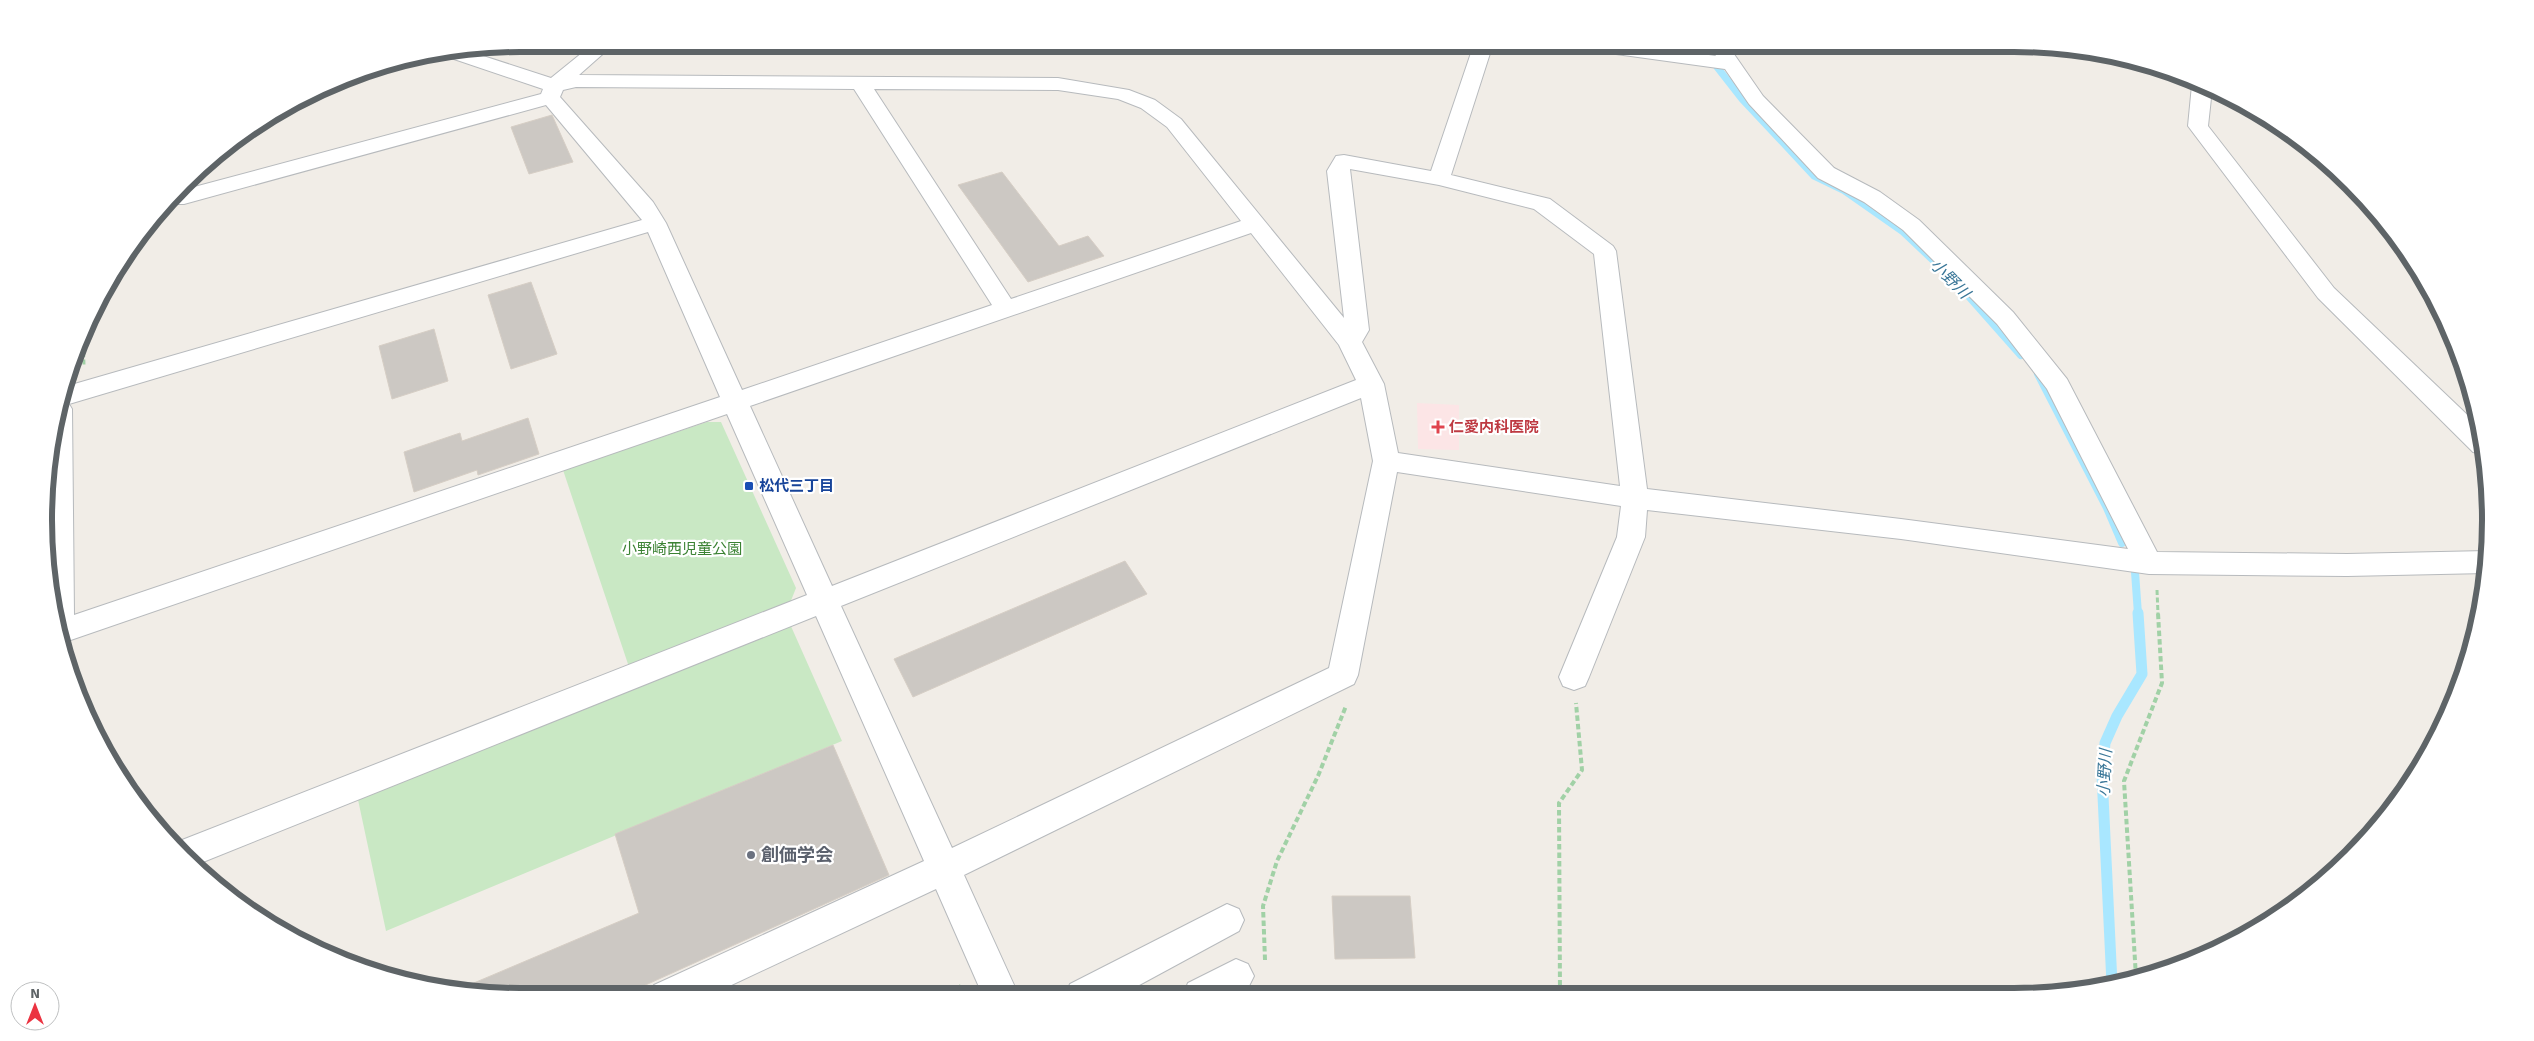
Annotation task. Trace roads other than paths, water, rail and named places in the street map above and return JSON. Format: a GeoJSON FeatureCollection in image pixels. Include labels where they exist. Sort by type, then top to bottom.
{"type":"FeatureCollection","features":[{"type":"Feature","properties":{"kind":"street"},"geometry":{"type":"LineString","coordinates":[[552,92],[595,52]]}},
{"type":"Feature","properties":{"kind":"street"},"geometry":{"type":"LineString","coordinates":[[1439,179],[1481,52]]}},
{"type":"Feature","properties":{"kind":"street"},"geometry":{"type":"LineString","coordinates":[[1696,52],[1723,54],[1756,100],[1826,173],[1872,197],[1910,225],[2005,318],[2058,385],[2149,563]]}},
{"type":"Feature","properties":{"kind":"street"},"geometry":{"type":"LineString","coordinates":[[464,56],[552,92],[656,223],[733,402],[997,988]]}},
{"type":"Feature","properties":{"kind":"street"},"geometry":{"type":"LineString","coordinates":[[183,197],[552,92],[576,81],[1058,84],[1122,94],[1148,104],[1174,123],[1350,342],[1371,384],[1386,461],[1343,675],[943,869],[686,988]]}},
{"type":"Feature","properties":{"kind":"street"},"geometry":{"type":"LineString","coordinates":[[861,84],[1006,309]]}},
{"type":"Feature","properties":{"kind":"street"},"geometry":{"type":"LineString","coordinates":[[2201,92],[2198,126],[2326,293],[2474,437]]}},
{"type":"Feature","properties":{"kind":"street"},"geometry":{"type":"LineString","coordinates":[[1350,342],[1356,330],[1338,171],[1344,161],[1439,179],[1542,204],[1606,251],[1635,498],[1631,537],[1574,678]]}},
{"type":"Feature","properties":{"kind":"street"},"geometry":{"type":"LineString","coordinates":[[69,395],[656,223]]}},
{"type":"Feature","properties":{"kind":"street"},"geometry":{"type":"LineString","coordinates":[[65,630],[1255,224]]}},
{"type":"Feature","properties":{"kind":"street"},"geometry":{"type":"LineString","coordinates":[[191,852],[1371,384]]}},
{"type":"Feature","properties":{"kind":"street"},"geometry":{"type":"LineString","coordinates":[[59,444],[59,597]]}},
{"type":"Feature","properties":{"kind":"street"},"geometry":{"type":"LineString","coordinates":[[1386,461],[1635,498],[1891,528],[2149,563],[2348,565],[2479,562]]}},
{"type":"Feature","properties":{"kind":"street"},"geometry":{"type":"LineString","coordinates":[[1098,988],[1227,920]]}},
{"type":"Feature","properties":{"kind":"street"},"geometry":{"type":"LineString","coordinates":[[1217,988],[1250,971]]}},
{"type":"Feature","properties":{"kind":"waterway","name":"小野川"},"geometry":{"type":"LineString","coordinates":[[1717,67],[1742,99],[1814,176],[1843,190],[1903,232],[1940,267]]}},
{"type":"Feature","properties":{"kind":"waterway","name":"小野川"},"geometry":{"type":"LineString","coordinates":[[1960,286],[2021,355]]}},
{"type":"Feature","properties":{"kind":"waterway","name":"小野川"},"geometry":{"type":"LineString","coordinates":[[2038,374],[2107,508],[2122,543]]}},
{"type":"Feature","properties":{"kind":"waterway","name":"小野川"},"geometry":{"type":"LineString","coordinates":[[2135,572],[2138,614]]}},
{"type":"Feature","properties":{"kind":"waterway","name":"小野川"},"geometry":{"type":"LineString","coordinates":[[2112,978],[2102,775],[2105,743],[2117,716],[2142,674],[2138,613]]}},
{"type":"Feature","properties":{"kind":"place","name":"仁愛内科医院"},"geometry":{"type":"Point","coordinates":[1438,427]}},
{"type":"Feature","properties":{"kind":"place","name":"松代三丁目"},"geometry":{"type":"Point","coordinates":[749,486]}},
{"type":"Feature","properties":{"kind":"place","name":"創価学会"},"geometry":{"type":"Point","coordinates":[751,855]}},
{"type":"Feature","properties":{"kind":"park label","name":"小野崎西児童公園"},"geometry":{"type":"Point","coordinates":[682,549]}}]}
